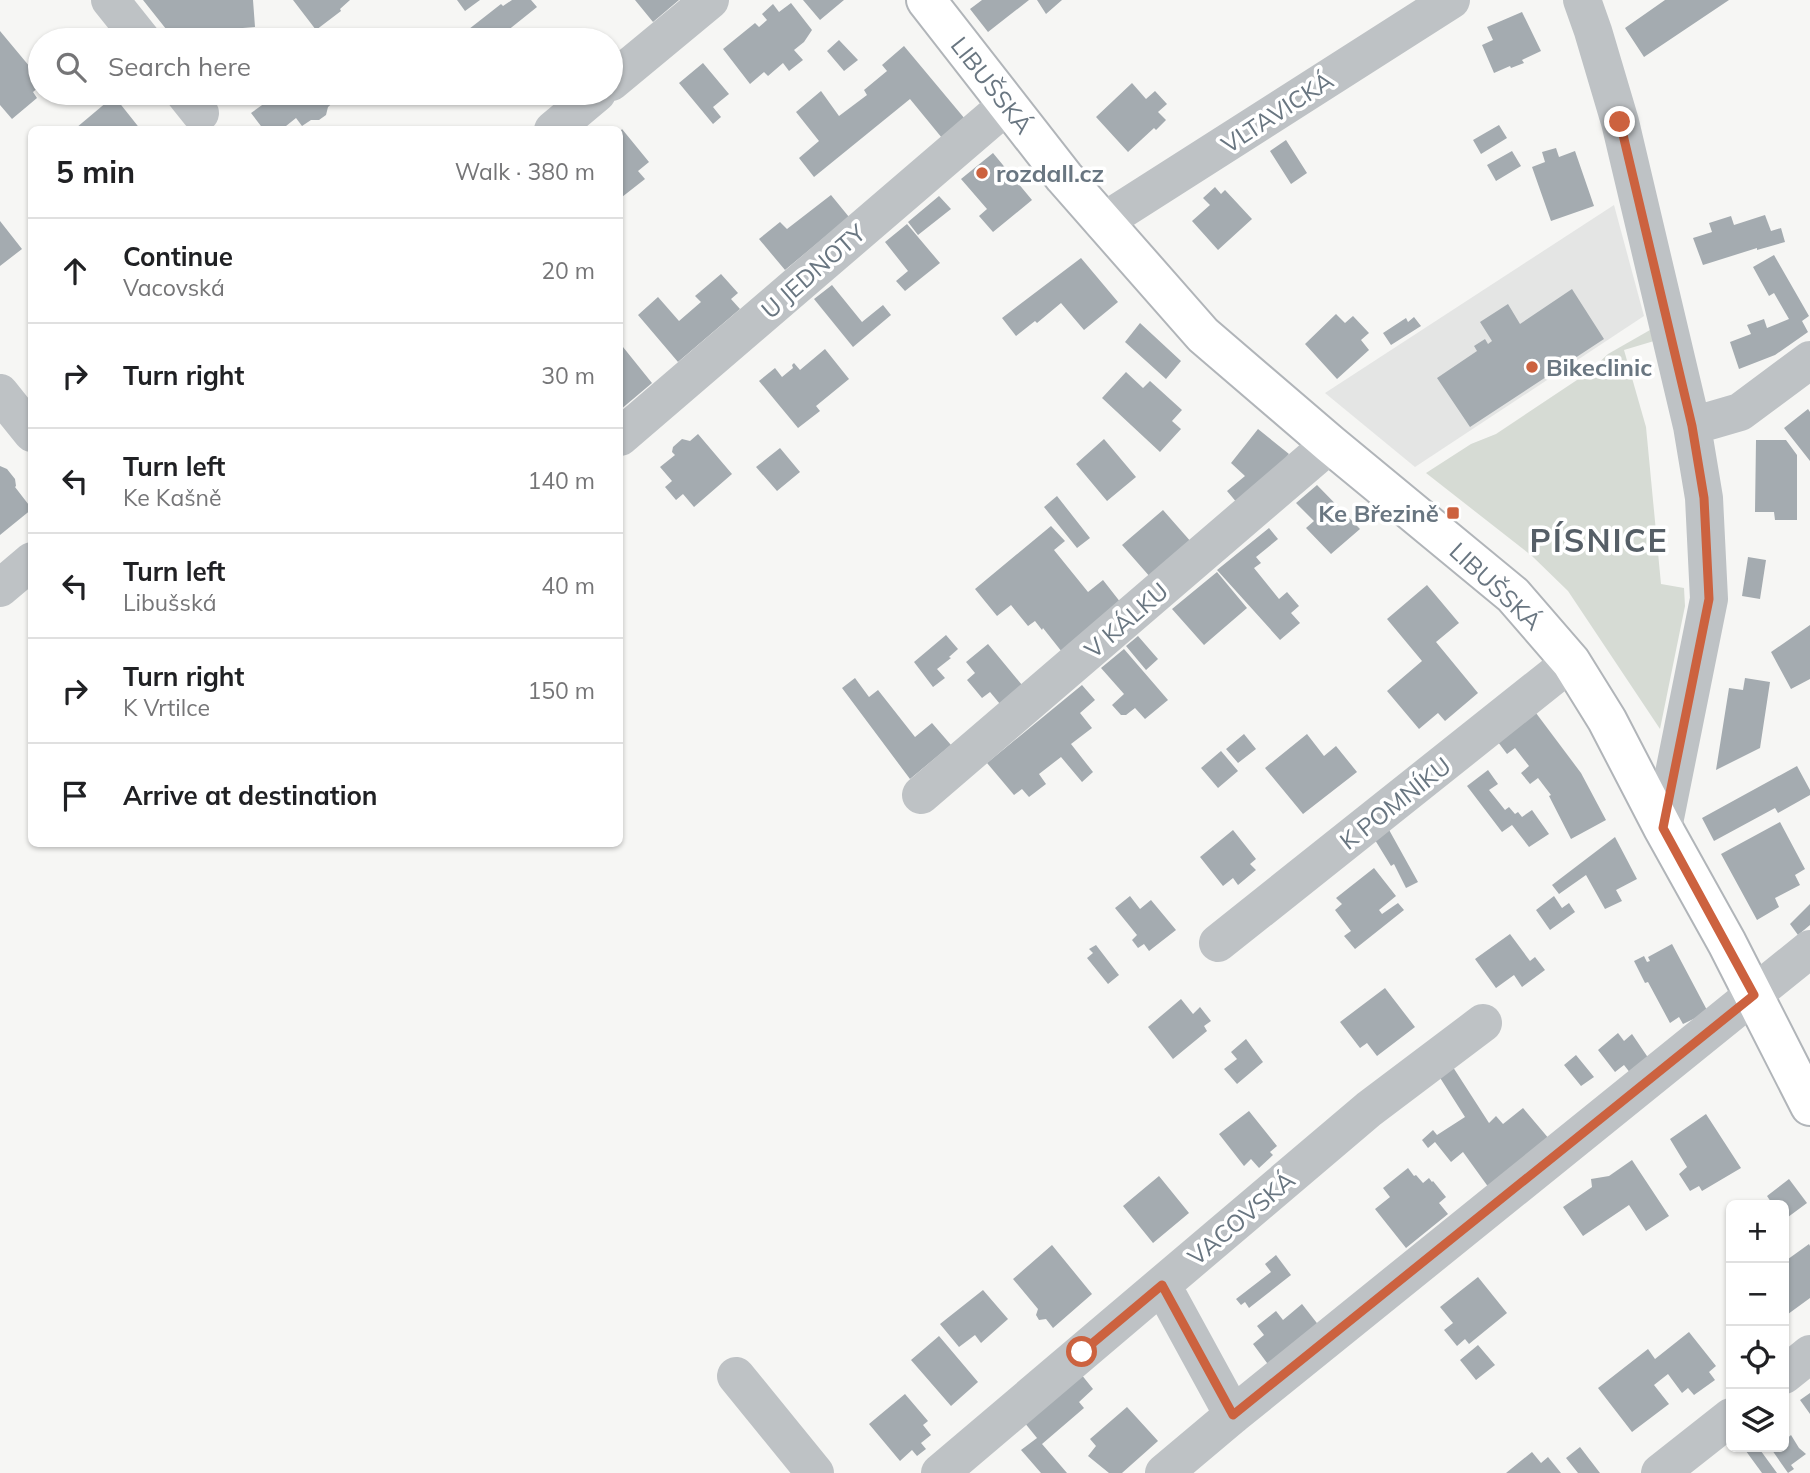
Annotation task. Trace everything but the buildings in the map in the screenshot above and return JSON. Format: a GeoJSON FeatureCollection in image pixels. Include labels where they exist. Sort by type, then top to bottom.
{"type":"FeatureCollection","features":[{"type":"Feature","properties":{"kind":"street"},"geometry":{"type":"LineString","coordinates":[[110,0],[132,28]]}},
{"type":"Feature","properties":{"kind":"street"},"geometry":{"type":"LineString","coordinates":[[623,72],[710,0]]}},
{"type":"Feature","properties":{"kind":"street","name":"LIBUŠSKÁ"},"geometry":{"type":"LineString","coordinates":[[926,0],[1007,105],[1103,222],[1203,335],[1513,595],[1571,662],[1607,720],[1754,995],[1810,1106]]}},
{"type":"Feature","properties":{"kind":"street","name":"VLTAVICKÁ"},"geometry":{"type":"LineString","coordinates":[[1103,222],[1451,0]]}},
{"type":"Feature","properties":{"kind":"street"},"geometry":{"type":"LineString","coordinates":[[1583,0],[1620,122],[1692,426],[1704,498],[1709,599],[1663,828]]}},
{"type":"Feature","properties":{"kind":"street"},"geometry":{"type":"LineString","coordinates":[[558,126],[583,105]]}},
{"type":"Feature","properties":{"kind":"street","name":"U JEDNOTY"},"geometry":{"type":"LineString","coordinates":[[623,434],[1007,105]]}},
{"type":"Feature","properties":{"kind":"street"},"geometry":{"type":"LineString","coordinates":[[1692,426],[1740,412],[1810,360]]}},
{"type":"Feature","properties":{"kind":"street"},"geometry":{"type":"LineString","coordinates":[[0,393],[28,428]]}},
{"type":"Feature","properties":{"kind":"street","name":"V KÁLKU"},"geometry":{"type":"LineString","coordinates":[[921,795],[1330,444]]}},
{"type":"Feature","properties":{"kind":"street"},"geometry":{"type":"LineString","coordinates":[[0,588],[28,564]]}},
{"type":"Feature","properties":{"kind":"street","name":"K POMNÍKU"},"geometry":{"type":"LineString","coordinates":[[1218,943],[1571,662]]}},
{"type":"Feature","properties":{"kind":"street"},"geometry":{"type":"LineString","coordinates":[[1164,1473],[1810,949]]}},
{"type":"Feature","properties":{"kind":"street","name":"VACOVSKÁ"},"geometry":{"type":"LineString","coordinates":[[940,1473],[1369,1109],[1483,1023]]}},
{"type":"Feature","properties":{"kind":"street"},"geometry":{"type":"LineString","coordinates":[[1162,1285],[1233,1415]]}},
{"type":"Feature","properties":{"kind":"street"},"geometry":{"type":"LineString","coordinates":[[1789,1371],[1810,1354]]}},
{"type":"Feature","properties":{"kind":"street"},"geometry":{"type":"LineString","coordinates":[[736,1376],[816,1473]]}},
{"type":"Feature","properties":{"kind":"street"},"geometry":{"type":"LineString","coordinates":[[1660,1473],[1726,1421]]}},
{"type":"Feature","properties":{"kind":"shaded area"},"geometry":{"type":"Polygon","coordinates":[[[1614,205],[1644,316],[1415,467],[1325,393],[1614,205]]]}},
{"type":"Feature","properties":{"kind":"shaded area"},"geometry":{"type":"Polygon","coordinates":[[[1650,330],[1654,341],[1624,350],[1646,427],[1661,584],[1684,588],[1685,606],[1660,729],[1568,591],[1532,556],[1426,473],[1471,444],[1496,434],[1589,372],[1608,354],[1650,330]]]}},
{"type":"Feature","properties":{"kind":"place","name":"rozdall.cz"},"geometry":{"type":"Point","coordinates":[982,173]}},
{"type":"Feature","properties":{"kind":"place","name":"Bikeclinic"},"geometry":{"type":"Point","coordinates":[1532,367]}},
{"type":"Feature","properties":{"kind":"place","name":"Ke Březině"},"geometry":{"type":"Point","coordinates":[1453,513]}},
{"type":"Feature","properties":{"kind":"district","name":"PÍSNICE"},"geometry":{"type":"Point","coordinates":[1599,540]}},
{"type":"Feature","properties":{"kind":"route"},"geometry":{"type":"LineString","coordinates":[[1082,1352],[1162,1285],[1233,1415],[1754,995],[1663,828],[1709,599],[1704,498],[1692,426],[1620,122]]}}]}
